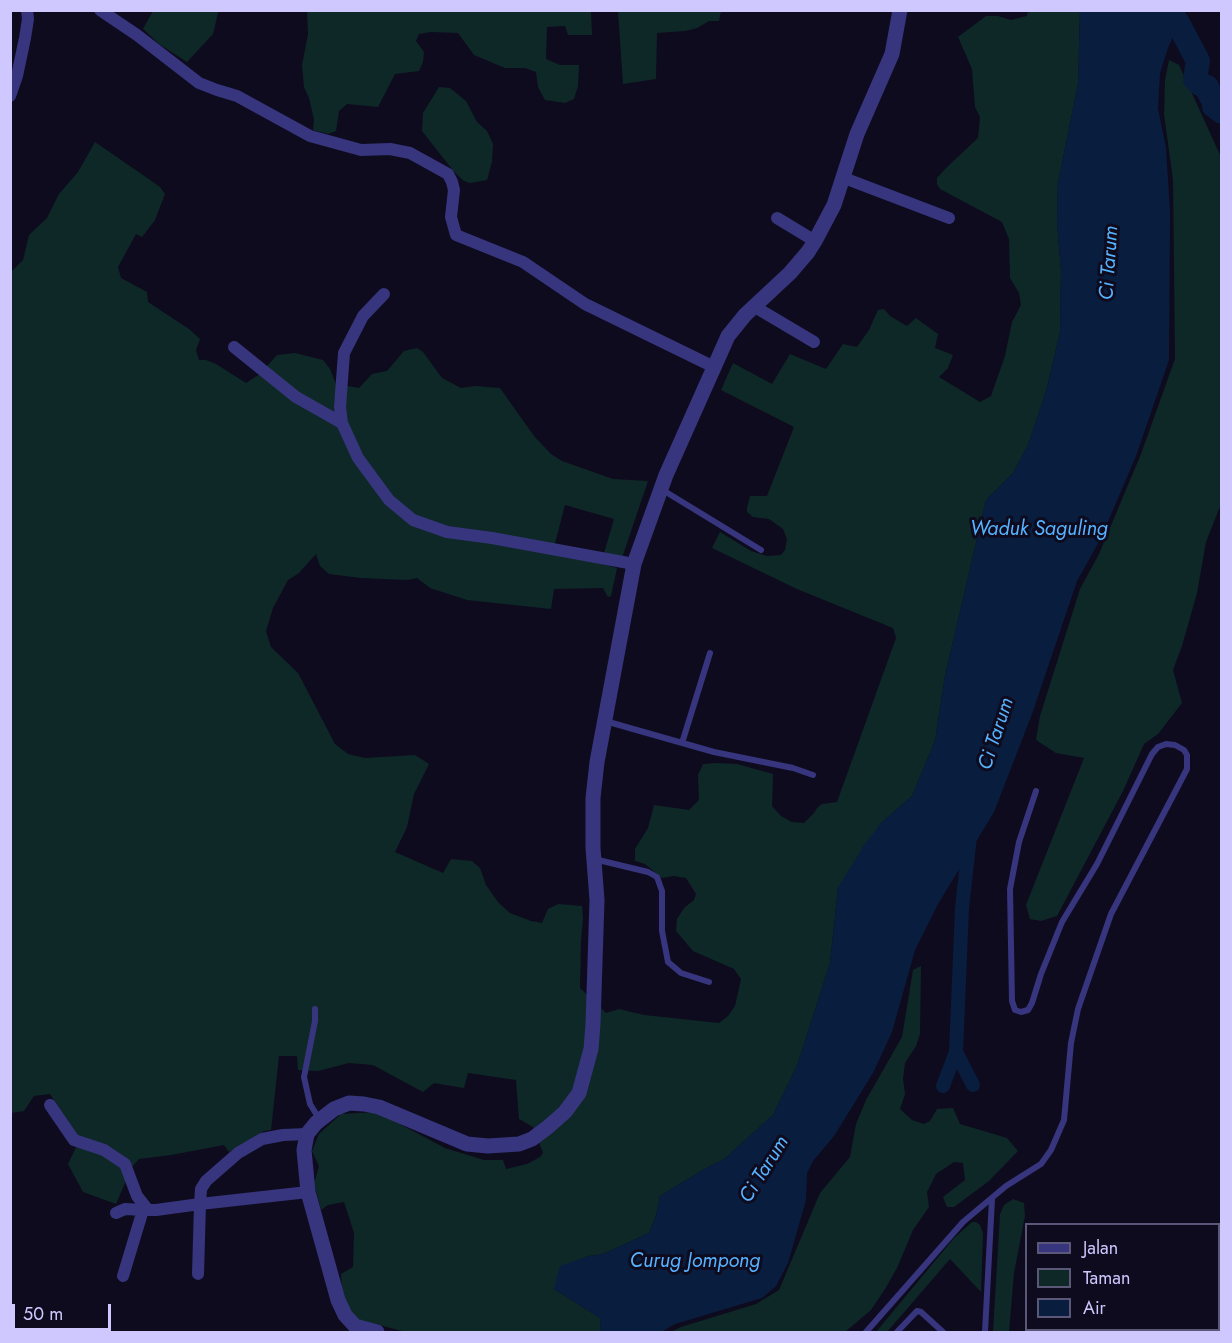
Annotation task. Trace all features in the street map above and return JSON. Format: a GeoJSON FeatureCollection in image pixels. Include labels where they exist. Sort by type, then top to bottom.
{"type":"FeatureCollection","features":[{"type":"Feature","properties":{"kind":"street"},"geometry":{"type":"LineString","coordinates":[[10,96],[25,38],[27,10]]}},
{"type":"Feature","properties":{"kind":"street"},"geometry":{"type":"LineString","coordinates":[[100,10],[137,35],[199,83],[237,96],[310,136],[362,150],[390,149],[410,153],[448,174],[454,190],[451,217],[456,235],[523,262],[585,304],[714,367]]}},
{"type":"Feature","properties":{"kind":"street"},"geometry":{"type":"LineString","coordinates":[[377,1332],[353,1329],[339,1300],[308,1192],[304,1150],[307,1134],[334,1109],[349,1103],[379,1107],[467,1144],[488,1146],[519,1144],[531,1138],[565,1112],[579,1093],[591,1049],[597,942],[593,798],[604,721],[634,564],[661,489],[728,336],[754,307],[790,273],[815,241],[834,205],[857,135],[892,54],[900,10]]}},
{"type":"Feature","properties":{"kind":"street"},"geometry":{"type":"LineString","coordinates":[[844,178],[950,218]]}},
{"type":"Feature","properties":{"kind":"street"},"geometry":{"type":"LineString","coordinates":[[777,218],[815,241]]}},
{"type":"Feature","properties":{"kind":"street"},"geometry":{"type":"LineString","coordinates":[[384,294],[363,316],[344,354],[340,407],[342,423],[358,458],[389,500],[413,520],[447,532],[634,564]]}},
{"type":"Feature","properties":{"kind":"street"},"geometry":{"type":"LineString","coordinates":[[754,307],[814,342]]}},
{"type":"Feature","properties":{"kind":"street"},"geometry":{"type":"LineString","coordinates":[[234,347],[296,397],[342,423]]}},
{"type":"Feature","properties":{"kind":"street"},"geometry":{"type":"LineString","coordinates":[[50,1105],[74,1140],[104,1150],[124,1164],[137,1196],[146,1210]]}},
{"type":"Feature","properties":{"kind":"street"},"geometry":{"type":"LineString","coordinates":[[198,1274],[201,1189],[206,1181],[238,1153],[262,1139],[307,1134]]}},
{"type":"Feature","properties":{"kind":"street"},"geometry":{"type":"LineString","coordinates":[[116,1213],[125,1209],[146,1210],[308,1192]]}},
{"type":"Feature","properties":{"kind":"street"},"geometry":{"type":"LineString","coordinates":[[123,1276],[146,1210]]}},
{"type":"Feature","properties":{"kind":"lane"},"geometry":{"type":"LineString","coordinates":[[661,489],[761,550]]}},
{"type":"Feature","properties":{"kind":"lane"},"geometry":{"type":"LineString","coordinates":[[682,743],[710,653]]}},
{"type":"Feature","properties":{"kind":"lane"},"geometry":{"type":"LineString","coordinates":[[604,721],[813,775]]}},
{"type":"Feature","properties":{"kind":"lane"},"geometry":{"type":"LineString","coordinates":[[866,1332],[963,1222],[1005,1186],[1041,1164],[1051,1150],[1064,1120],[1071,1043],[1078,1009],[1107,924],[1187,769],[1187,755],[1184,750],[1175,745],[1166,744],[1158,747],[1152,754],[1097,864],[1062,922],[1041,974],[1032,1004],[1028,1010],[1021,1012],[1016,1010],[1012,1001],[1010,889],[1019,842],[1036,791]]}},
{"type":"Feature","properties":{"kind":"lane"},"geometry":{"type":"LineString","coordinates":[[594,859],[648,872],[657,877],[662,891],[663,931],[668,962],[681,973],[709,982]]}},
{"type":"Feature","properties":{"kind":"lane"},"geometry":{"type":"LineString","coordinates":[[315,1009],[315,1021],[304,1077],[310,1104],[320,1120]]}},
{"type":"Feature","properties":{"kind":"lane"},"geometry":{"type":"LineString","coordinates":[[985,1332],[992,1198]]}},
{"type":"Feature","properties":{"kind":"lane"},"geometry":{"type":"LineString","coordinates":[[897,1332],[917,1311],[943,1332]]}},
{"type":"Feature","properties":{"kind":"green space"},"geometry":{"type":"Polygon","coordinates":[[[218,10],[218,13],[213,34],[187,62],[159,44],[143,29],[153,11],[218,10]]]}},
{"type":"Feature","properties":{"kind":"green space"},"geometry":{"type":"Polygon","coordinates":[[[618,10],[721,11],[719,21],[709,21],[697,28],[685,31],[657,33],[656,79],[623,84],[618,10]]]}},
{"type":"Feature","properties":{"kind":"green space"},"geometry":{"type":"Polygon","coordinates":[[[307,11],[591,11],[592,35],[568,35],[565,26],[547,27],[546,59],[560,65],[579,65],[578,86],[574,99],[565,103],[545,100],[538,87],[536,72],[525,68],[505,68],[474,55],[458,33],[419,34],[416,41],[424,52],[419,71],[395,74],[378,107],[347,104],[339,111],[336,131],[328,134],[313,130],[314,120],[304,87],[302,65],[308,34],[307,11]]]}},
{"type":"Feature","properties":{"kind":"green space"},"geometry":{"type":"Polygon","coordinates":[[[1028,11],[1080,11],[1078,84],[1058,183],[1057,222],[1061,271],[1060,332],[1047,388],[1028,445],[1013,473],[986,500],[945,676],[935,741],[912,796],[881,823],[838,888],[830,963],[797,1066],[773,1115],[723,1160],[660,1196],[656,1216],[649,1233],[603,1254],[576,1261],[554,1289],[600,1318],[601,1332],[406,1332],[352,1318],[342,1299],[341,1274],[353,1267],[354,1233],[344,1202],[328,1205],[321,1210],[314,1184],[319,1166],[312,1151],[319,1134],[341,1114],[377,1112],[445,1148],[484,1160],[503,1160],[506,1169],[527,1164],[543,1153],[533,1127],[519,1119],[516,1080],[468,1073],[464,1088],[434,1083],[423,1092],[373,1065],[349,1063],[318,1071],[298,1070],[297,1056],[279,1056],[271,1130],[264,1131],[229,1152],[224,1145],[139,1159],[132,1167],[116,1204],[83,1192],[68,1164],[80,1139],[50,1094],[34,1096],[24,1111],[11,1113],[11,272],[23,260],[29,235],[47,218],[59,194],[78,172],[95,142],[160,187],[165,194],[155,220],[142,237],[136,234],[118,267],[121,278],[147,292],[148,302],[200,339],[196,350],[199,360],[216,364],[246,383],[260,374],[277,355],[295,353],[323,360],[330,369],[336,384],[359,388],[372,374],[387,371],[404,351],[417,348],[423,352],[442,378],[461,388],[475,386],[500,388],[534,436],[551,454],[562,461],[613,479],[648,481],[622,558],[604,553],[614,519],[565,505],[553,551],[617,568],[611,596],[608,597],[603,588],[554,589],[551,609],[467,600],[430,588],[417,578],[407,580],[361,578],[329,574],[320,566],[316,554],[299,573],[288,580],[273,608],[266,631],[271,647],[298,673],[335,744],[348,754],[365,758],[415,755],[429,764],[414,794],[407,827],[395,852],[443,873],[451,859],[472,861],[480,868],[486,885],[498,902],[510,913],[531,921],[542,923],[548,909],[558,904],[582,906],[580,988],[606,1013],[619,1009],[644,1015],[719,1023],[735,1006],[741,979],[734,969],[693,951],[676,931],[677,919],[684,908],[694,900],[696,894],[686,878],[674,876],[662,878],[645,864],[635,861],[635,849],[648,828],[654,805],[689,810],[699,800],[698,775],[703,764],[716,763],[737,764],[773,774],[772,806],[781,816],[792,822],[804,823],[822,804],[837,802],[896,638],[893,628],[797,589],[712,548],[720,532],[751,551],[767,556],[781,555],[785,550],[787,539],[783,529],[769,519],[753,517],[747,512],[747,508],[750,496],[767,496],[794,427],[721,390],[733,363],[772,384],[790,354],[826,369],[843,344],[857,347],[869,330],[878,310],[884,309],[890,316],[907,326],[916,318],[938,334],[935,348],[953,355],[948,368],[939,377],[980,402],[991,396],[1005,356],[1012,322],[1021,305],[1019,293],[1010,278],[1009,239],[1002,222],[940,189],[937,178],[978,138],[980,117],[975,107],[972,69],[958,37],[986,16],[998,16],[1011,20],[1027,16],[1028,11]]]}},
{"type":"Feature","properties":{"kind":"green space"},"geometry":{"type":"Polygon","coordinates":[[[1169,60],[1179,65],[1221,157],[1221,504],[1206,542],[1197,593],[1173,670],[1182,703],[1158,734],[1144,744],[1123,791],[1057,916],[1041,921],[1030,919],[1026,905],[1084,758],[1056,753],[1036,740],[1040,716],[1080,589],[1099,554],[1141,454],[1175,359],[1173,180],[1164,114],[1165,80],[1169,60]]]}},
{"type":"Feature","properties":{"kind":"green space"},"geometry":{"type":"Polygon","coordinates":[[[439,87],[450,88],[466,101],[477,122],[487,131],[493,144],[492,162],[487,180],[470,183],[464,181],[422,131],[423,113],[439,87]]]}},
{"type":"Feature","properties":{"kind":"green space"},"geometry":{"type":"Polygon","coordinates":[[[921,966],[920,1034],[916,1046],[905,1063],[903,1079],[905,1094],[900,1109],[912,1120],[924,1124],[930,1121],[937,1109],[953,1108],[960,1124],[1007,1138],[1018,1151],[989,1181],[954,1207],[947,1207],[943,1197],[965,1180],[963,1163],[954,1162],[936,1174],[927,1192],[929,1207],[913,1230],[897,1268],[885,1289],[871,1310],[845,1332],[671,1332],[756,1304],[779,1290],[820,1193],[850,1157],[856,1124],[866,1100],[902,1037],[913,970],[921,966]]]}},
{"type":"Feature","properties":{"kind":"green space"},"geometry":{"type":"Polygon","coordinates":[[[1013,1199],[1024,1203],[1025,1216],[1014,1273],[1009,1332],[993,1332],[1000,1214],[1004,1205],[1013,1199]]]}},
{"type":"Feature","properties":{"kind":"green space"},"geometry":{"type":"Polygon","coordinates":[[[972,1222],[980,1225],[983,1233],[981,1292],[950,1259],[887,1332],[876,1332],[954,1238],[972,1222]]]}},
{"type":"Feature","properties":{"kind":"water","name":"Waduk Saguling"},"geometry":{"type":"Polygon","coordinates":[[[1080,11],[1184,11],[1160,73],[1158,109],[1166,148],[1170,211],[1169,360],[1136,456],[1101,538],[1077,581],[1032,714],[994,812],[938,904],[915,950],[892,1032],[873,1073],[834,1136],[813,1161],[807,1173],[806,1200],[788,1263],[776,1286],[762,1298],[675,1324],[661,1332],[601,1332],[600,1318],[554,1289],[560,1266],[589,1256],[603,1254],[649,1233],[656,1216],[660,1196],[723,1160],[773,1115],[797,1066],[830,963],[838,888],[864,845],[881,823],[912,796],[935,741],[945,676],[986,500],[1013,473],[1028,445],[1047,388],[1060,332],[1061,271],[1057,222],[1058,183],[1078,84],[1080,11]]]}},
{"type":"Feature","properties":{"kind":"waterway"},"geometry":{"type":"LineString","coordinates":[[1168,10],[1178,23],[1198,61],[1195,79],[1207,87],[1210,95],[1214,97],[1214,106],[1222,112]]}},
{"type":"Feature","properties":{"kind":"waterway"},"geometry":{"type":"LineString","coordinates":[[943,1086],[956,1052],[962,908],[970,836]]}},
{"type":"Feature","properties":{"kind":"waterway"},"geometry":{"type":"LineString","coordinates":[[956,1052],[973,1085]]}},
{"type":"Feature","properties":{"kind":"water label","name":"Ci Tarum"},"geometry":{"type":"Point","coordinates":[1110,263]}},
{"type":"Feature","properties":{"kind":"water label","name":"Ci Tarum"},"geometry":{"type":"Point","coordinates":[997,734]}},
{"type":"Feature","properties":{"kind":"water label","name":"Ci Tarum"},"geometry":{"type":"Point","coordinates":[765,1170]}},
{"type":"Feature","properties":{"kind":"water label","name":"Curug Jompong"},"geometry":{"type":"Point","coordinates":[695,1262]}}]}
